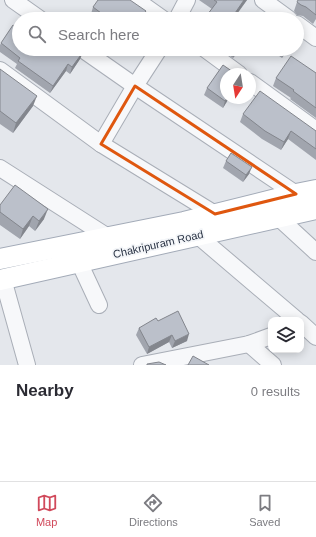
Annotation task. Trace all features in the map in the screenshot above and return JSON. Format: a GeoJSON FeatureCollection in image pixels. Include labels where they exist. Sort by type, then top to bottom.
{"type":"FeatureCollection","features":[{"type":"Feature","properties":{"kind":"main road","name":"Chakripuram Road"},"geometry":{"type":"LineString","coordinates":[[0,259],[184,222],[316,190]]}},
{"type":"Feature","properties":{"kind":"main road","name":"Chakripuram Road"},"geometry":{"type":"LineString","coordinates":[[1,280],[278,218],[316,208]]}},
{"type":"Feature","properties":{"kind":"street"},"geometry":{"type":"LineString","coordinates":[[13,0],[30,12]]}},
{"type":"Feature","properties":{"kind":"street"},"geometry":{"type":"LineString","coordinates":[[136,0],[153,12]]}},
{"type":"Feature","properties":{"kind":"street"},"geometry":{"type":"LineString","coordinates":[[181,12],[187,0]]}},
{"type":"Feature","properties":{"kind":"street"},"geometry":{"type":"LineString","coordinates":[[263,0],[279,12]]}},
{"type":"Feature","properties":{"kind":"street"},"geometry":{"type":"LineString","coordinates":[[304,29],[316,38]]}},
{"type":"Feature","properties":{"kind":"street"},"geometry":{"type":"LineString","coordinates":[[92,56],[296,194]]}},
{"type":"Feature","properties":{"kind":"street"},"geometry":{"type":"LineString","coordinates":[[101,144],[154,56]]}},
{"type":"Feature","properties":{"kind":"street"},"geometry":{"type":"LineString","coordinates":[[215,56],[231,68]]}},
{"type":"Feature","properties":{"kind":"street"},"geometry":{"type":"LineString","coordinates":[[0,70],[101,144],[215,214]]}},
{"type":"Feature","properties":{"kind":"street"},"geometry":{"type":"LineString","coordinates":[[256,86],[316,130]]}},
{"type":"Feature","properties":{"kind":"street"},"geometry":{"type":"LineString","coordinates":[[0,168],[108,237]]}},
{"type":"Feature","properties":{"kind":"street"},"geometry":{"type":"LineString","coordinates":[[278,218],[316,252]]}},
{"type":"Feature","properties":{"kind":"street"},"geometry":{"type":"LineString","coordinates":[[197,235],[293,317]]}},
{"type":"Feature","properties":{"kind":"street"},"geometry":{"type":"LineString","coordinates":[[79,262],[99,305]]}},
{"type":"Feature","properties":{"kind":"street"},"geometry":{"type":"LineString","coordinates":[[1,280],[27,365]]}},
{"type":"Feature","properties":{"kind":"street"},"geometry":{"type":"LineString","coordinates":[[304,327],[316,337]]}},
{"type":"Feature","properties":{"kind":"street"},"geometry":{"type":"LineString","coordinates":[[142,365],[184,361],[249,344],[268,337]]}},
{"type":"Feature","properties":{"kind":"street"},"geometry":{"type":"LineString","coordinates":[[249,344],[273,365]]}},
{"type":"Feature","properties":{"kind":"highlighted area"},"geometry":{"type":"Polygon","coordinates":[[[135,86],[296,194],[215,214],[101,144],[135,86]]]}},
{"type":"Feature","properties":{"kind":"building"},"geometry":{"type":"Polygon","coordinates":[[[98,0],[130,0],[146,11],[100,12],[93,7],[98,0]]]}},
{"type":"Feature","properties":{"kind":"building"},"geometry":{"type":"Polygon","coordinates":[[[214,0],[244,0],[236,12],[209,12],[217,2],[214,0]]]}},
{"type":"Feature","properties":{"kind":"building"},"geometry":{"type":"Polygon","coordinates":[[[298,0],[316,0],[316,15],[297,2],[298,0]]]}},
{"type":"Feature","properties":{"kind":"building"},"geometry":{"type":"Polygon","coordinates":[[[12,26],[12,52],[1,43],[12,26]]]}},
{"type":"Feature","properties":{"kind":"building"},"geometry":{"type":"Polygon","coordinates":[[[17,56],[80,56],[72,67],[68,64],[53,86],[18,61],[20,58],[17,56]]]}},
{"type":"Feature","properties":{"kind":"building"},"geometry":{"type":"Polygon","coordinates":[[[291,56],[316,73],[316,108],[276,78],[291,56]]]}},
{"type":"Feature","properties":{"kind":"building"},"geometry":{"type":"Polygon","coordinates":[[[0,69],[37,96],[16,123],[0,111],[0,69]]]}},
{"type":"Feature","properties":{"kind":"building"},"geometry":{"type":"Polygon","coordinates":[[[220,69],[220,97],[207,88],[220,69]]]}},
{"type":"Feature","properties":{"kind":"building"},"geometry":{"type":"Polygon","coordinates":[[[260,91],[316,131],[316,149],[291,131],[284,142],[265,131],[243,114],[250,104],[256,104],[256,96],[260,91]]]}},
{"type":"Feature","properties":{"kind":"building"},"geometry":{"type":"Polygon","coordinates":[[[231,153],[252,167],[246,175],[226,161],[231,153]]]}},
{"type":"Feature","properties":{"kind":"building"},"geometry":{"type":"Polygon","coordinates":[[[15,185],[48,209],[39,221],[33,216],[23,229],[0,212],[0,205],[15,185]]]}},
{"type":"Feature","properties":{"kind":"building"},"geometry":{"type":"Polygon","coordinates":[[[178,311],[189,334],[175,341],[172,335],[149,347],[139,328],[156,318],[158,321],[178,311]]]}},
{"type":"Feature","properties":{"kind":"building"},"geometry":{"type":"Polygon","coordinates":[[[193,356],[209,365],[188,365],[193,356]]]}},
{"type":"Feature","properties":{"kind":"building"},"geometry":{"type":"Polygon","coordinates":[[[159,362],[166,365],[147,365],[147,364],[159,362]]]}}]}
